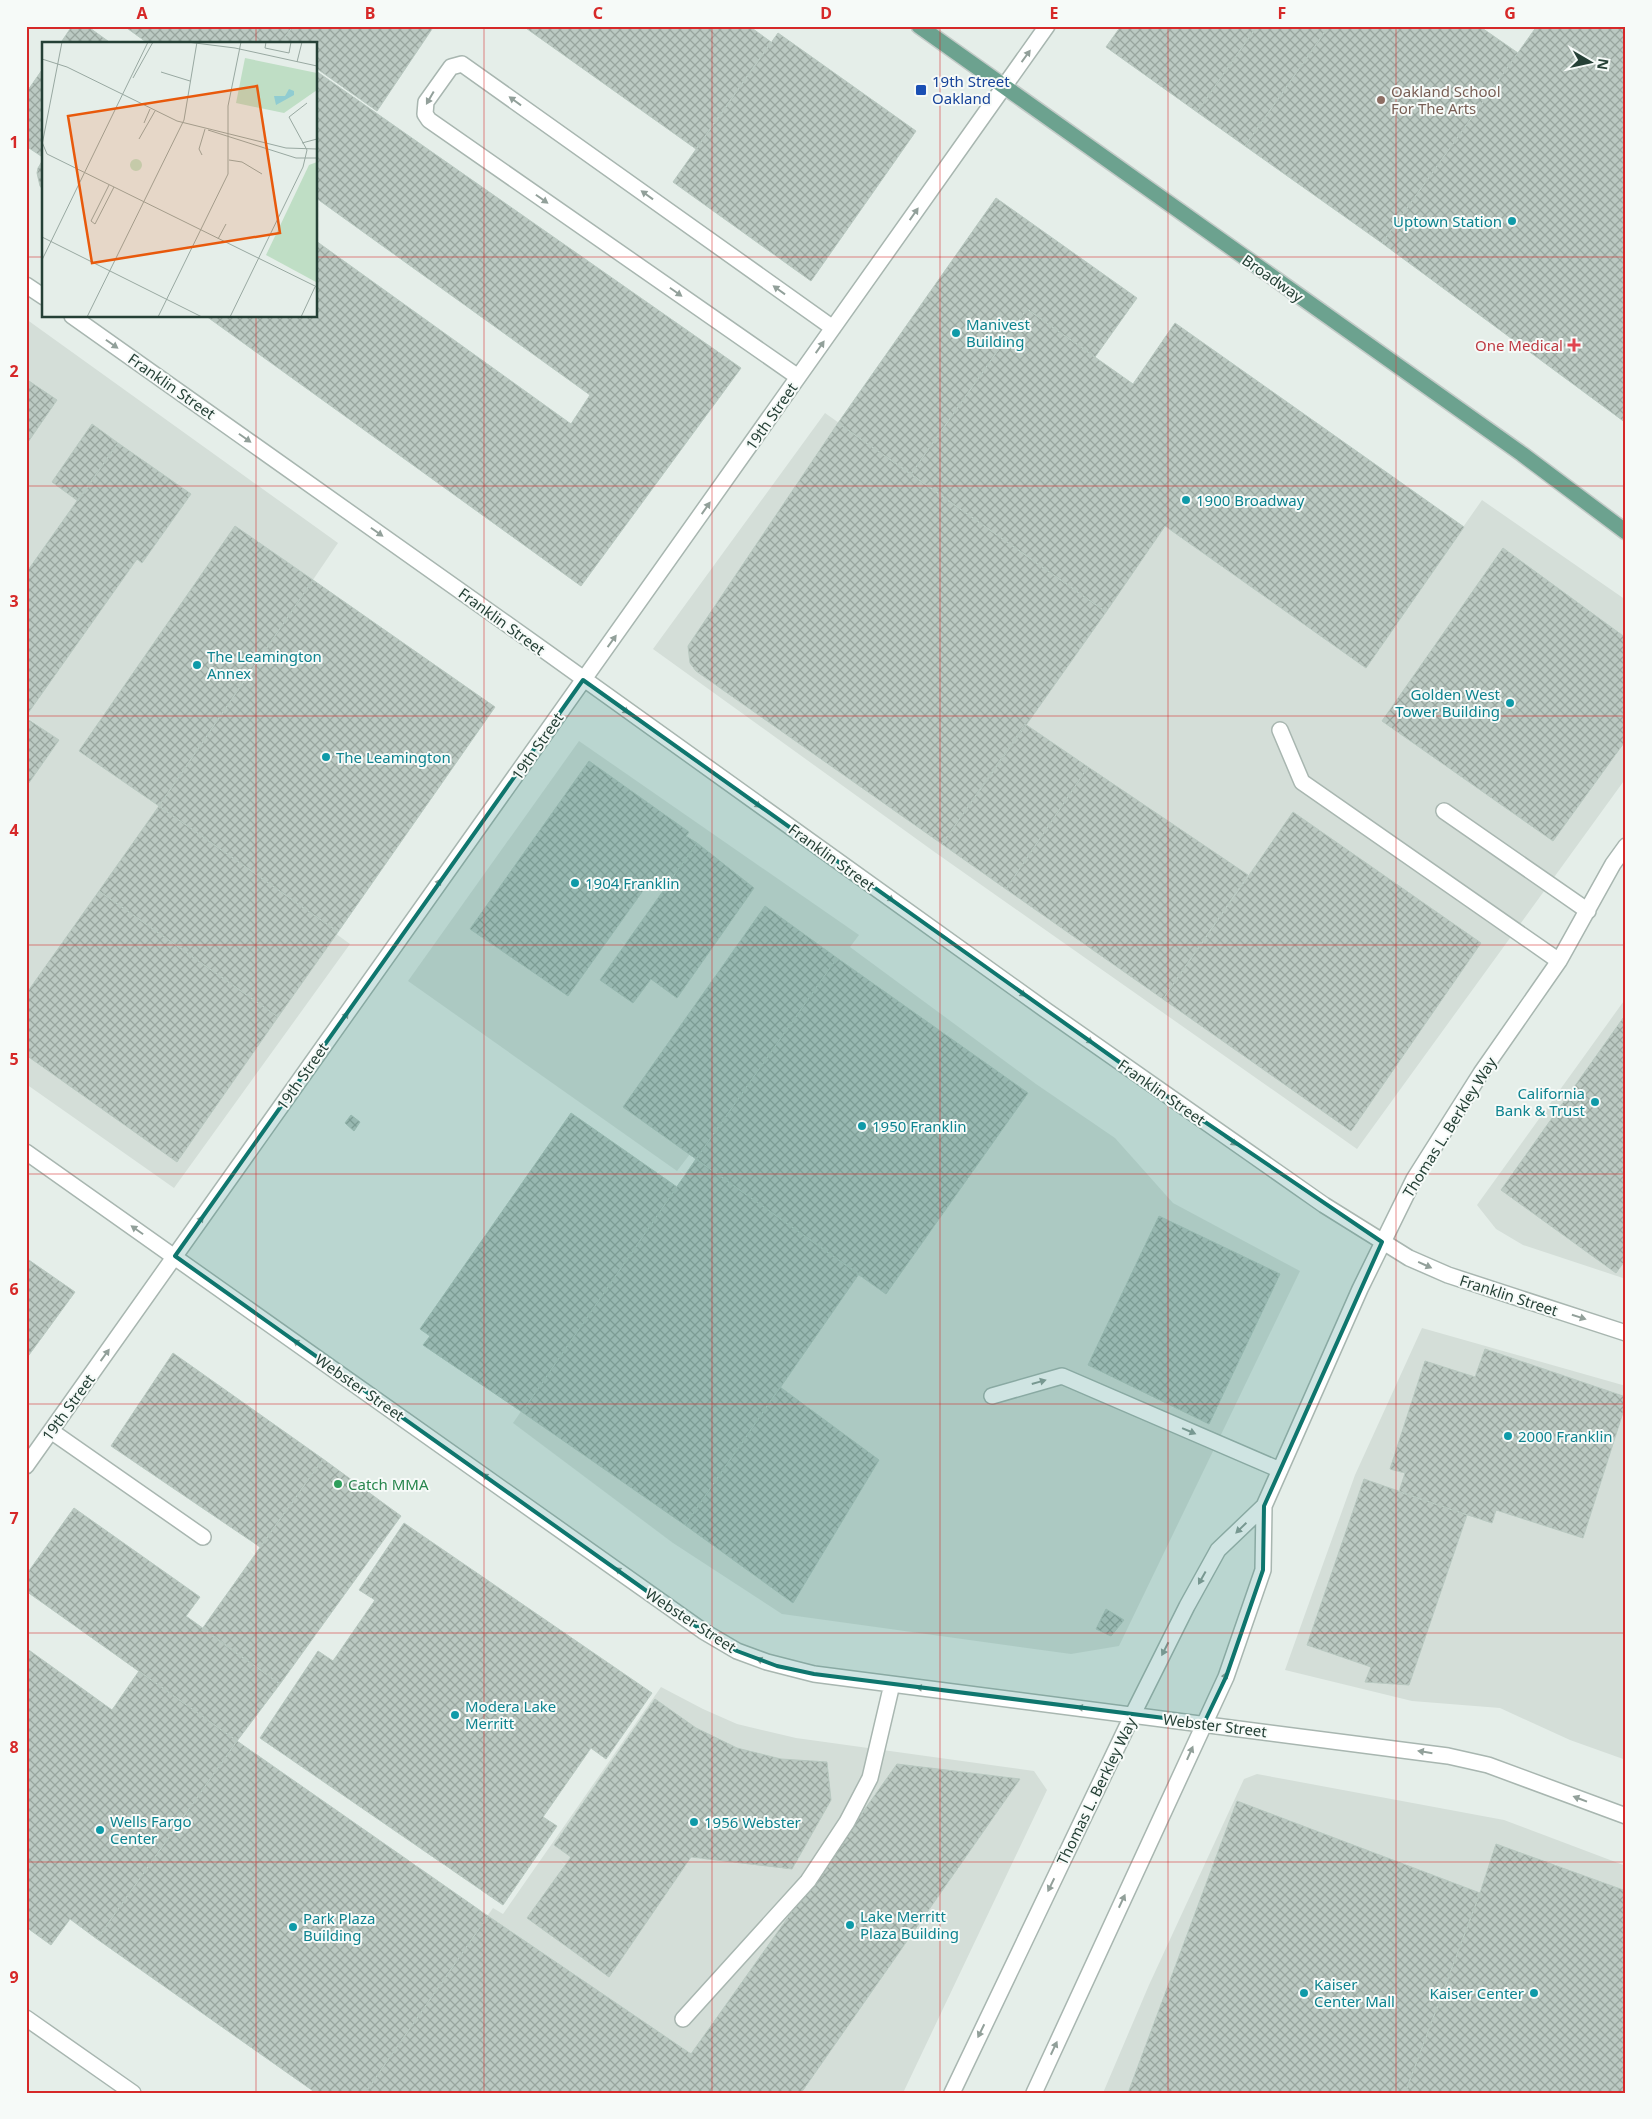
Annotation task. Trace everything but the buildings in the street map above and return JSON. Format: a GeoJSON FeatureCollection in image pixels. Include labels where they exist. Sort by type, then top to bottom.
{"type":"FeatureCollection","features":[{"type":"Feature","properties":{"kind":"main road","name":"Broadway"},"geometry":{"type":"LineString","coordinates":[[919,26],[1522,454],[1626,532]]}},
{"type":"Feature","properties":{"kind":"street","name":"19th Street"},"geometry":{"type":"LineString","coordinates":[[26,1466],[1047,26]]}},
{"type":"Feature","properties":{"kind":"street"},"geometry":{"type":"LineString","coordinates":[[798,377],[429,120],[425,114],[426,102],[452,67],[462,64],[833,328]]}},
{"type":"Feature","properties":{"kind":"street"},"geometry":{"type":"LineString","coordinates":[[26,284],[42,296]]}},
{"type":"Feature","properties":{"kind":"street","name":"Franklin Street"},"geometry":{"type":"LineString","coordinates":[[75,318],[1174,1101],[1324,1205],[1409,1258],[1448,1275],[1626,1332]]}},
{"type":"Feature","properties":{"kind":"street"},"geometry":{"type":"LineString","coordinates":[[1280,730],[1302,782],[1558,961]]}},
{"type":"Feature","properties":{"kind":"street"},"geometry":{"type":"LineString","coordinates":[[1444,811],[1588,911]]}},
{"type":"Feature","properties":{"kind":"street","name":"Thomas L. Berkley Way"},"geometry":{"type":"LineString","coordinates":[[952,2093],[1132,1714],[1187,1606],[1218,1550],[1264,1506],[1382,1242],[1414,1179],[1481,1073],[1558,961],[1613,864],[1626,846]]}},
{"type":"Feature","properties":{"kind":"street","name":"Webster Street"},"geometry":{"type":"LineString","coordinates":[[26,1152],[703,1631],[737,1651],[777,1666],[814,1674],[1448,1756],[1488,1765],[1626,1816]]}},
{"type":"Feature","properties":{"kind":"street"},"geometry":{"type":"LineString","coordinates":[[992,1396],[1062,1376],[1280,1470]]}},
{"type":"Feature","properties":{"kind":"street"},"geometry":{"type":"LineString","coordinates":[[51,1431],[203,1537]]}},
{"type":"Feature","properties":{"kind":"street","name":"Thomas L. Berkley Way"},"geometry":{"type":"LineString","coordinates":[[1034,2093],[1226,1677],[1263,1570],[1264,1506]]}},
{"type":"Feature","properties":{"kind":"street"},"geometry":{"type":"LineString","coordinates":[[683,2019],[808,1881],[851,1815],[870,1778],[892,1684]]}},
{"type":"Feature","properties":{"kind":"street"},"geometry":{"type":"LineString","coordinates":[[26,2018],[134,2093]]}},
{"type":"Feature","properties":{"kind":"highlighted area"},"geometry":{"type":"Polygon","coordinates":[[[583,680],[1174,1101],[1382,1242],[1264,1506],[1263,1570],[1226,1677],[1204,1723],[814,1674],[777,1666],[737,1651],[703,1631],[175,1256],[583,680]]]}},
{"type":"Feature","properties":{"kind":"shaded area"},"geometry":{"type":"Polygon","coordinates":[[[26,319],[338,543],[159,806],[350,944],[174,1188],[26,1084],[26,787],[59,740],[26,717],[26,319]]]}},
{"type":"Feature","properties":{"kind":"shaded area"},"geometry":{"type":"Polygon","coordinates":[[[825,413],[1105,611],[1165,526],[1365,667],[1482,500],[1626,600],[1626,778],[1357,1149],[936,853],[653,649],[825,413]]]}},
{"type":"Feature","properties":{"kind":"shaded area"},"geometry":{"type":"Polygon","coordinates":[[[579,741],[859,935],[850,947],[1036,1084],[1115,1138],[1173,1203],[1300,1271],[1119,1646],[1071,1654],[782,1614],[673,1543],[513,1423],[786,1029],[677,1171],[408,981],[579,741]]]}},
{"type":"Feature","properties":{"kind":"shaded area","name":"California Bank & Trust"},"geometry":{"type":"Polygon","coordinates":[[[1626,998],[1626,1279],[1523,1245],[1496,1229],[1477,1205],[1626,998]]]}},
{"type":"Feature","properties":{"kind":"shaded area"},"geometry":{"type":"Polygon","coordinates":[[[1422,1328],[1626,1386],[1626,1760],[1570,1740],[1500,1708],[1412,1701],[1285,1670],[1355,1475],[1422,1328]]]}},
{"type":"Feature","properties":{"kind":"shaded area"},"geometry":{"type":"Polygon","coordinates":[[[661,1687],[737,1724],[796,1738],[1034,1771],[1047,1790],[903,2093],[365,2093],[493,1908],[503,1914],[661,1687]]]}},
{"type":"Feature","properties":{"kind":"shaded area"},"geometry":{"type":"Polygon","coordinates":[[[1257,1774],[1504,1820],[1626,1866],[1626,2093],[1103,2093],[1149,1985],[1244,1779],[1257,1774]]]}},
{"type":"Feature","properties":{"kind":"place","name":"19th Street Oakland"},"geometry":{"type":"Point","coordinates":[921,90]}},
{"type":"Feature","properties":{"kind":"place","name":"Oakland School For The Arts"},"geometry":{"type":"Point","coordinates":[1381,100]}},
{"type":"Feature","properties":{"kind":"place","name":"Uptown Station"},"geometry":{"type":"Point","coordinates":[1512,221]}},
{"type":"Feature","properties":{"kind":"place","name":"Manivest Building"},"geometry":{"type":"Point","coordinates":[956,333]}},
{"type":"Feature","properties":{"kind":"place","name":"One Medical"},"geometry":{"type":"Point","coordinates":[1574,345]}},
{"type":"Feature","properties":{"kind":"place","name":"1900 Broadway"},"geometry":{"type":"Point","coordinates":[1186,500]}},
{"type":"Feature","properties":{"kind":"place","name":"The Leamington Annex"},"geometry":{"type":"Point","coordinates":[197,665]}},
{"type":"Feature","properties":{"kind":"place","name":"Golden West Tower Building"},"geometry":{"type":"Point","coordinates":[1510,703]}},
{"type":"Feature","properties":{"kind":"place","name":"The Leamington"},"geometry":{"type":"Point","coordinates":[326,757]}},
{"type":"Feature","properties":{"kind":"place","name":"1904 Franklin"},"geometry":{"type":"Point","coordinates":[575,883]}},
{"type":"Feature","properties":{"kind":"place","name":"California Bank & Trust"},"geometry":{"type":"Point","coordinates":[1595,1102]}},
{"type":"Feature","properties":{"kind":"place","name":"1950 Franklin"},"geometry":{"type":"Point","coordinates":[862,1126]}},
{"type":"Feature","properties":{"kind":"place","name":"2000 Franklin"},"geometry":{"type":"Point","coordinates":[1508,1436]}},
{"type":"Feature","properties":{"kind":"place","name":"Catch MMA"},"geometry":{"type":"Point","coordinates":[338,1484]}},
{"type":"Feature","properties":{"kind":"place","name":"Modera Lake Merritt"},"geometry":{"type":"Point","coordinates":[455,1715]}},
{"type":"Feature","properties":{"kind":"place","name":"1956 Webster"},"geometry":{"type":"Point","coordinates":[694,1822]}},
{"type":"Feature","properties":{"kind":"place","name":"Wells Fargo Center"},"geometry":{"type":"Point","coordinates":[100,1830]}},
{"type":"Feature","properties":{"kind":"place","name":"Lake Merritt Plaza Building"},"geometry":{"type":"Point","coordinates":[850,1925]}},
{"type":"Feature","properties":{"kind":"place","name":"Park Plaza Building"},"geometry":{"type":"Point","coordinates":[293,1927]}},
{"type":"Feature","properties":{"kind":"place","name":"Kaiser Center Mall"},"geometry":{"type":"Point","coordinates":[1304,1993]}},
{"type":"Feature","properties":{"kind":"place","name":"Kaiser Center"},"geometry":{"type":"Point","coordinates":[1534,1993]}}]}
